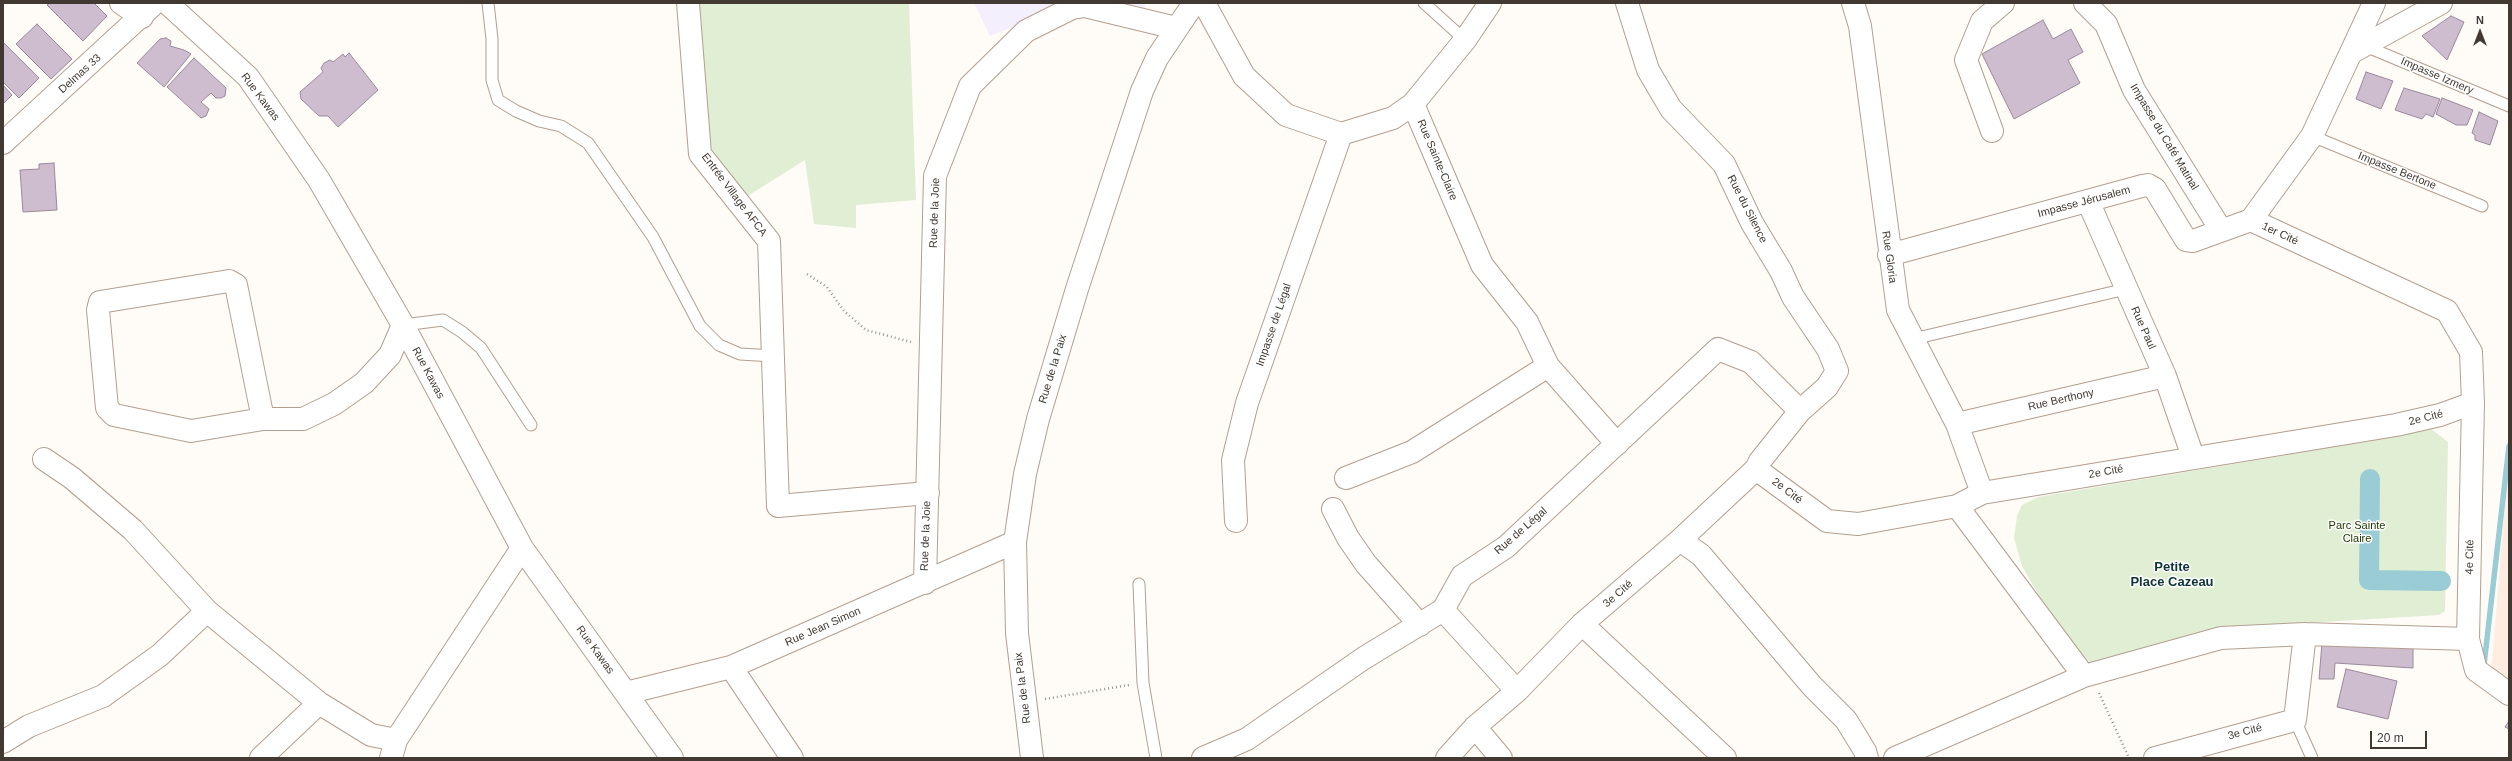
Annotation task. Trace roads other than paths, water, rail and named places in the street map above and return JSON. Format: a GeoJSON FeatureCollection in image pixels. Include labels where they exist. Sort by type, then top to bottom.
{"type":"FeatureCollection","features":[{"type":"Feature","properties":{"kind":"street"},"geometry":{"type":"LineString","coordinates":[[121,3],[148,10]]}},
{"type":"Feature","properties":{"kind":"street","name":"Rue Kawas"},"geometry":{"type":"LineString","coordinates":[[167,3],[248,77],[319,180],[403,325],[522,548],[672,758]]}},
{"type":"Feature","properties":{"kind":"street","name":"Entrée Village AFCA"},"geometry":{"type":"LineString","coordinates":[[688,3],[700,154],[769,241],[778,506],[928,493]]}},
{"type":"Feature","properties":{"kind":"street","name":"Rue de la Paix"},"geometry":{"type":"LineString","coordinates":[[1032,758],[1024,702],[1017,633],[1015,542],[1025,474],[1038,419],[1077,289],[1142,91],[1157,58],[1194,3]]}},
{"type":"Feature","properties":{"kind":"street"},"geometry":{"type":"LineString","coordinates":[[1204,3],[1244,76],[1286,115],[1341,134]]}},
{"type":"Feature","properties":{"kind":"street"},"geometry":{"type":"LineString","coordinates":[[1413,104],[1465,40],[1490,3]]}},
{"type":"Feature","properties":{"kind":"street","name":"Rue du Silence"},"geometry":{"type":"LineString","coordinates":[[1627,3],[1648,70],[1671,109],[1724,164],[1752,222],[1781,271],[1793,297],[1828,349],[1837,371],[1827,387],[1800,411]]}},
{"type":"Feature","properties":{"kind":"street","name":"Rue Gloria"},"geometry":{"type":"LineString","coordinates":[[1853,3],[1860,26],[1889,255],[1898,310],[1957,424],[1982,493]]}},
{"type":"Feature","properties":{"kind":"street"},"geometry":{"type":"LineString","coordinates":[[1992,131],[1966,60],[1982,21],[2003,3]]}},
{"type":"Feature","properties":{"kind":"street","name":"Impasse du Café Matinal"},"geometry":{"type":"LineString","coordinates":[[2085,3],[2106,24],[2134,90],[2221,230]]}},
{"type":"Feature","properties":{"kind":"street","name":"1er Cité"},"geometry":{"type":"LineString","coordinates":[[2374,3],[2358,49],[2312,136],[2252,220],[2446,311],[2471,352],[2473,403]]}},
{"type":"Feature","properties":{"kind":"street"},"geometry":{"type":"LineString","coordinates":[[2358,49],[2441,3]]}},
{"type":"Feature","properties":{"kind":"street","name":"Rue de la Joie"},"geometry":{"type":"LineString","coordinates":[[924,582],[928,493],[934,176],[970,86],[1026,31],[1072,8],[1085,6],[1176,28]]}},
{"type":"Feature","properties":{"kind":"street","name":"Delmas 33"},"geometry":{"type":"LineString","coordinates":[[3,143],[148,10]]}},
{"type":"Feature","properties":{"kind":"street","name":"Rue Sainte-Claire"},"geometry":{"type":"LineString","coordinates":[[1341,134],[1393,118],[1413,104],[1482,265],[1527,322],[1548,366],[1617,444]]}},
{"type":"Feature","properties":{"kind":"street","name":"Impasse de Légal"},"geometry":{"type":"LineString","coordinates":[[1236,520],[1233,460],[1247,404],[1341,134]]}},
{"type":"Feature","properties":{"kind":"street","name":"Impasse Jérusalem"},"geometry":{"type":"LineString","coordinates":[[1889,255],[2148,185],[2155,190],[2186,240],[2193,241],[2252,220]]}},
{"type":"Feature","properties":{"kind":"street","name":"Rue Paul"},"geometry":{"type":"LineString","coordinates":[[2088,201],[2165,376],[2193,457]]}},
{"type":"Feature","properties":{"kind":"street"},"geometry":{"type":"LineString","coordinates":[[263,419],[236,284],[229,281],[100,302],[98,310],[107,408],[114,415],[191,431],[263,419],[303,419],[334,404],[364,383],[390,356],[403,325]]}},
{"type":"Feature","properties":{"kind":"street","name":"Rue de Légal"},"geometry":{"type":"LineString","coordinates":[[1204,758],[1247,739],[1364,658],[1443,610],[1462,576],[1506,547],[1718,349],[1751,362],[1800,411]]}},
{"type":"Feature","properties":{"kind":"street"},"geometry":{"type":"LineString","coordinates":[[1346,478],[1412,452],[1548,366]]}},
{"type":"Feature","properties":{"kind":"street","name":"Rue Berthony"},"geometry":{"type":"LineString","coordinates":[[1957,424],[2165,376]]}},
{"type":"Feature","properties":{"kind":"street","name":"2e Cité"},"geometry":{"type":"LineString","coordinates":[[1758,465],[1827,521],[1858,524],[1957,506],[1982,493],[2193,457],[2396,425],[2440,415],[2473,403]]}},
{"type":"Feature","properties":{"kind":"street","name":"4e Cité"},"geometry":{"type":"LineString","coordinates":[[2473,403],[2468,640],[2476,670],[2509,694]]}},
{"type":"Feature","properties":{"kind":"street","name":"3e Cité"},"geometry":{"type":"LineString","coordinates":[[1447,758],[1475,727],[1517,691],[1582,624],[1680,540],[1758,465],[1800,411]]}},
{"type":"Feature","properties":{"kind":"street"},"geometry":{"type":"LineString","coordinates":[[44,459],[72,478],[133,530],[207,612],[319,703],[393,749],[522,548]]}},
{"type":"Feature","properties":{"kind":"street"},"geometry":{"type":"LineString","coordinates":[[1957,506],[2084,676]]}},
{"type":"Feature","properties":{"kind":"street"},"geometry":{"type":"LineString","coordinates":[[1333,509],[1348,538],[1366,564],[1420,624]]}},
{"type":"Feature","properties":{"kind":"street"},"geometry":{"type":"LineString","coordinates":[[1680,540],[1701,555],[1812,686],[1846,720],[1865,751],[1866,758]]}},
{"type":"Feature","properties":{"kind":"street","name":"Rue Jean Simon"},"geometry":{"type":"LineString","coordinates":[[626,693],[731,667],[1015,542]]}},
{"type":"Feature","properties":{"kind":"street"},"geometry":{"type":"LineString","coordinates":[[1443,610],[1517,691]]}},
{"type":"Feature","properties":{"kind":"street"},"geometry":{"type":"LineString","coordinates":[[3,742],[28,726],[103,696],[160,655],[207,612]]}},
{"type":"Feature","properties":{"kind":"street"},"geometry":{"type":"LineString","coordinates":[[1582,624],[1725,758]]}},
{"type":"Feature","properties":{"kind":"street"},"geometry":{"type":"LineString","coordinates":[[2295,720],[2305,634]]}},
{"type":"Feature","properties":{"kind":"street"},"geometry":{"type":"LineString","coordinates":[[1895,758],[2084,676],[2221,638],[2305,634],[2468,640]]}},
{"type":"Feature","properties":{"kind":"street"},"geometry":{"type":"LineString","coordinates":[[731,667],[792,758]]}},
{"type":"Feature","properties":{"kind":"street"},"geometry":{"type":"LineString","coordinates":[[261,758],[319,703]]}},
{"type":"Feature","properties":{"kind":"street","name":"3e Cité"},"geometry":{"type":"LineString","coordinates":[[2155,758],[2295,720]]}},
{"type":"Feature","properties":{"kind":"street"},"geometry":{"type":"LineString","coordinates":[[1475,727],[1501,758]]}},
{"type":"Feature","properties":{"kind":"lane"},"geometry":{"type":"LineString","coordinates":[[488,3],[492,39],[492,80],[498,100],[516,111],[539,121],[561,126],[588,143],[653,237],[700,326],[719,345],[740,354],[773,356]]}},
{"type":"Feature","properties":{"kind":"lane"},"geometry":{"type":"LineString","coordinates":[[1424,3],[1465,40]]}},
{"type":"Feature","properties":{"kind":"lane","name":"Impasse Izmery"},"geometry":{"type":"LineString","coordinates":[[2358,49],[2509,106]]}},
{"type":"Feature","properties":{"kind":"lane","name":"Impasse Bertone"},"geometry":{"type":"LineString","coordinates":[[2312,136],[2482,206]]}},
{"type":"Feature","properties":{"kind":"lane"},"geometry":{"type":"LineString","coordinates":[[1913,339],[2126,289]]}},
{"type":"Feature","properties":{"kind":"lane"},"geometry":{"type":"LineString","coordinates":[[403,325],[443,320],[462,332],[481,348],[531,425]]}},
{"type":"Feature","properties":{"kind":"lane"},"geometry":{"type":"LineString","coordinates":[[1139,584],[1143,683],[1156,758]]}},
{"type":"Feature","properties":{"kind":"lane"},"geometry":{"type":"LineString","coordinates":[[2295,720],[2312,758]]}},
{"type":"Feature","properties":{"kind":"waterway"},"geometry":{"type":"LineString","coordinates":[[2484,665],[2509,446]]}},
{"type":"Feature","properties":{"kind":"waterway"},"geometry":{"type":"LineString","coordinates":[[2370,479],[2369,580],[2441,581]]}},
{"type":"Feature","properties":{"kind":"district","name":"Petite Place Cazeau"},"geometry":{"type":"Point","coordinates":[2172,574]}},
{"type":"Feature","properties":{"kind":"park label","name":"Parc Sainte Claire"},"geometry":{"type":"Point","coordinates":[2357,532]}}]}
